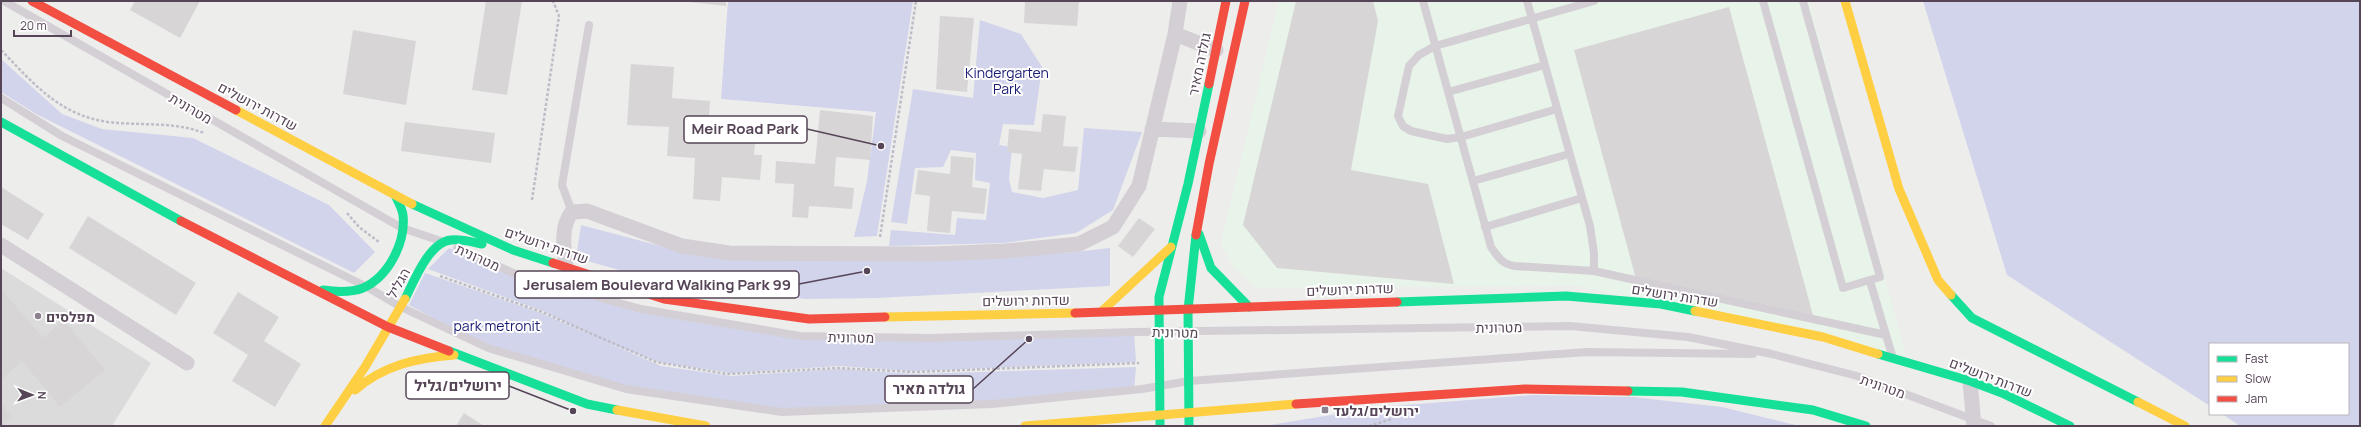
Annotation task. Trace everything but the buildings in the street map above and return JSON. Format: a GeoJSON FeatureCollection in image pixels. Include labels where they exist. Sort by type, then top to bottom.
{"type":"FeatureCollection","features":[{"type":"Feature","properties":{"kind":"main road","name":"שדרות ירושלים"},"geometry":{"type":"LineString","coordinates":[[32,1],[448,222],[513,250],[664,299],[809,319],[1188,310],[1566,296],[1661,304],[1823,337],[1970,380],[2002,393],[2070,426]]}},
{"type":"Feature","properties":{"kind":"main road","name":"גולדה מאיר"},"geometry":{"type":"LineString","coordinates":[[1160,426],[1159,310],[1164,271],[1185,196],[1226,1]]}},
{"type":"Feature","properties":{"kind":"main road"},"geometry":{"type":"LineString","coordinates":[[1189,426],[1188,310],[1198,229],[1209,164],[1245,1]]}},
{"type":"Feature","properties":{"kind":"main road"},"geometry":{"type":"LineString","coordinates":[[1845,1],[1899,189],[1938,280],[1972,318],[2185,426]]}},
{"type":"Feature","properties":{"kind":"main road"},"geometry":{"type":"LineString","coordinates":[[1,122],[161,211],[388,327],[587,404],[706,426]]}},
{"type":"Feature","properties":{"kind":"main road"},"geometry":{"type":"LineString","coordinates":[[310,286],[334,292],[351,292],[367,287],[379,278],[391,264],[396,255],[402,228],[402,212],[395,195]]}},
{"type":"Feature","properties":{"kind":"main road"},"geometry":{"type":"LineString","coordinates":[[1198,229],[1211,268],[1249,307]]}},
{"type":"Feature","properties":{"kind":"main road"},"geometry":{"type":"LineString","coordinates":[[443,241],[458,240],[513,250]]}},
{"type":"Feature","properties":{"kind":"main road","name":"הגליל"},"geometry":{"type":"LineString","coordinates":[[324,426],[344,400],[401,307],[429,255],[443,241]]}},
{"type":"Feature","properties":{"kind":"main road"},"geometry":{"type":"LineString","coordinates":[[1101,312],[1170,247]]}},
{"type":"Feature","properties":{"kind":"main road","name":"הגליל"},"geometry":{"type":"LineString","coordinates":[[344,400],[366,380],[387,368],[404,361],[458,355]]}},
{"type":"Feature","properties":{"kind":"main road"},"geometry":{"type":"LineString","coordinates":[[1025,426],[1246,407],[1524,389],[1682,392],[1813,410],[1866,426]]}},
{"type":"Feature","properties":{"kind":"main road"},"geometry":{"type":"LineString","coordinates":[[1226,418],[1246,407]]}},
{"type":"Feature","properties":{"kind":"main road"},"geometry":{"type":"LineString","coordinates":[[1813,410],[1844,426]]}},
{"type":"Feature","properties":{"kind":"main road"},"geometry":{"type":"LineString","coordinates":[[1099,420],[1116,426]]}},
{"type":"Feature","properties":{"kind":"street"},"geometry":{"type":"LineString","coordinates":[[566,266],[563,242],[565,221],[572,212],[587,211],[682,246],[729,253],[878,254],[1005,251],[1079,244],[1113,227],[1139,186],[1174,34],[1180,1]]}},
{"type":"Feature","properties":{"kind":"street"},"geometry":{"type":"LineString","coordinates":[[1174,34],[1216,50]]}},
{"type":"Feature","properties":{"kind":"street"},"geometry":{"type":"LineString","coordinates":[[1152,129],[1199,131]]}},
{"type":"Feature","properties":{"kind":"street"},"geometry":{"type":"LineString","coordinates":[[1,245],[187,363]]}},
{"type":"Feature","properties":{"kind":"street"},"geometry":{"type":"LineString","coordinates":[[1970,380],[1974,422]]}},
{"type":"Feature","properties":{"kind":"lane","name":"מטרונית"},"geometry":{"type":"LineString","coordinates":[[4,1],[402,228],[443,241],[518,275],[641,309],[800,336],[929,338],[1160,332],[1189,333],[1570,326],[1688,337],[1772,354],[1857,376],[1974,422],[1991,426]]}},
{"type":"Feature","properties":{"kind":"lane"},"geometry":{"type":"LineString","coordinates":[[1423,1],[1485,227],[1491,247],[1499,260],[1506,264],[1594,271],[1886,335]]}},
{"type":"Feature","properties":{"kind":"lane"},"geometry":{"type":"LineString","coordinates":[[1527,1],[1592,238],[1594,271]]}},
{"type":"Feature","properties":{"kind":"lane"},"geometry":{"type":"LineString","coordinates":[[1557,109],[1461,138],[1447,139],[1411,131],[1402,126],[1398,116],[1409,66],[1419,56],[1436,46],[1594,1]]}},
{"type":"Feature","properties":{"kind":"lane"},"geometry":{"type":"LineString","coordinates":[[1763,1],[1843,288],[1880,278],[1803,1]]}},
{"type":"Feature","properties":{"kind":"lane"},"geometry":{"type":"LineString","coordinates":[[572,212],[562,185],[589,25]]}},
{"type":"Feature","properties":{"kind":"lane"},"geometry":{"type":"LineString","coordinates":[[1448,92],[1544,65]]}},
{"type":"Feature","properties":{"kind":"lane","name":"מטרונית"},"geometry":{"type":"LineString","coordinates":[[1,98],[62,136],[367,287],[401,307],[485,348],[626,389],[782,412],[992,404],[1160,386],[1189,381],[1587,352],[1772,354]]}},
{"type":"Feature","properties":{"kind":"lane"},"geometry":{"type":"LineString","coordinates":[[1473,181],[1570,154]]}},
{"type":"Feature","properties":{"kind":"lane"},"geometry":{"type":"LineString","coordinates":[[1485,227],[1582,198]]}},
{"type":"Feature","properties":{"kind":"lane"},"geometry":{"type":"LineString","coordinates":[[1870,281],[1893,358]]}},
{"type":"Feature","properties":{"kind":"path"},"geometry":{"type":"LineString","coordinates":[[532,200],[559,16],[553,1]]}},
{"type":"Feature","properties":{"kind":"path"},"geometry":{"type":"LineString","coordinates":[[878,254],[916,1]]}},
{"type":"Feature","properties":{"kind":"shaded area"},"geometry":{"type":"Polygon","coordinates":[[[1279,1],[1809,1],[1906,355],[1577,286],[1257,288],[1232,265],[1221,242],[1279,1]]]}},
{"type":"Feature","properties":{"kind":"shaded area","name":"מפלסים"},"geometry":{"type":"Polygon","coordinates":[[[1,268],[151,363],[112,426],[1,426],[1,268]]]}},
{"type":"Feature","properties":{"kind":"green space"},"geometry":{"type":"Polygon","coordinates":[[[728,1],[913,1],[877,236],[854,237],[867,181],[876,112],[721,99],[728,1]]]}},
{"type":"Feature","properties":{"kind":"green space"},"geometry":{"type":"Polygon","coordinates":[[[1923,1],[2360,1],[2360,426],[2240,426],[2224,415],[2349,415],[2349,343],[2209,343],[2209,405],[2007,275],[1923,1]]]}},
{"type":"Feature","properties":{"kind":"green space","name":"Kindergarten Park"},"geometry":{"type":"Polygon","coordinates":[[[980,20],[1021,34],[1042,67],[1034,125],[1003,124],[999,145],[1012,147],[1009,179],[1012,192],[1043,198],[1078,190],[1084,128],[1142,132],[1113,210],[1076,233],[1004,243],[889,246],[891,230],[955,235],[957,218],[986,220],[990,183],[975,180],[976,153],[951,150],[943,167],[915,168],[907,224],[891,222],[913,89],[973,98],[980,20]]]}},
{"type":"Feature","properties":{"kind":"green space"},"geometry":{"type":"Polygon","coordinates":[[[1,59],[62,114],[102,129],[193,138],[329,205],[375,252],[354,273],[38,115],[1,92],[1,59]]]}},
{"type":"Feature","properties":{"kind":"green space"},"geometry":{"type":"Polygon","coordinates":[[[581,225],[668,248],[1065,253],[1110,248],[1110,286],[876,298],[805,299],[663,282],[576,258],[581,225]]]}},
{"type":"Feature","properties":{"kind":"green space","name":"park metronit"},"geometry":{"type":"Polygon","coordinates":[[[449,248],[518,275],[641,309],[800,336],[1134,332],[1136,362],[913,371],[839,366],[731,373],[659,362],[606,342],[661,366],[731,376],[839,369],[914,374],[1136,367],[1134,389],[986,404],[782,412],[626,389],[488,348],[409,305],[425,273],[541,313],[591,335],[543,311],[428,269],[449,248]]]}},
{"type":"Feature","properties":{"kind":"green space"},"geometry":{"type":"Polygon","coordinates":[[[1533,395],[1632,397],[1722,407],[1800,426],[1264,426],[1380,407],[1533,395]]]}},
{"type":"Feature","properties":{"kind":"traffic: fast"},"geometry":{"type":"LineString","coordinates":[[1160,426],[1159,297],[1188,184],[1209,84]]}},
{"type":"Feature","properties":{"kind":"traffic: fast"},"geometry":{"type":"LineString","coordinates":[[1,122],[181,221]]}},
{"type":"Feature","properties":{"kind":"traffic: fast"},"geometry":{"type":"LineString","coordinates":[[323,290],[343,292],[363,288],[380,276],[394,258],[402,237],[403,226],[401,207],[395,195]]}},
{"type":"Feature","properties":{"kind":"traffic: fast"},"geometry":{"type":"LineString","coordinates":[[412,204],[513,250],[553,263]]}},
{"type":"Feature","properties":{"kind":"traffic: fast"},"geometry":{"type":"LineString","coordinates":[[1199,234],[1211,268],[1249,307]]}},
{"type":"Feature","properties":{"kind":"traffic: fast"},"geometry":{"type":"LineString","coordinates":[[1189,426],[1188,310],[1196,235]]}},
{"type":"Feature","properties":{"kind":"traffic: fast"},"geometry":{"type":"LineString","coordinates":[[405,299],[423,264],[429,255],[443,242],[463,240],[482,244]]}},
{"type":"Feature","properties":{"kind":"traffic: fast"},"geometry":{"type":"LineString","coordinates":[[1951,295],[1972,318],[2138,402]]}},
{"type":"Feature","properties":{"kind":"traffic: fast"},"geometry":{"type":"LineString","coordinates":[[1397,302],[1566,296],[1661,304],[1695,311]]}},
{"type":"Feature","properties":{"kind":"traffic: fast"},"geometry":{"type":"LineString","coordinates":[[449,351],[587,404],[617,410]]}},
{"type":"Feature","properties":{"kind":"traffic: fast"},"geometry":{"type":"LineString","coordinates":[[1878,354],[1970,381],[2002,393],[2070,426]]}},
{"type":"Feature","properties":{"kind":"traffic: fast"},"geometry":{"type":"LineString","coordinates":[[1628,391],[1682,392],[1813,410],[1866,426]]}},
{"type":"Feature","properties":{"kind":"traffic: slow"},"geometry":{"type":"LineString","coordinates":[[1845,1],[1899,189],[1938,280],[1951,295]]}},
{"type":"Feature","properties":{"kind":"traffic: slow"},"geometry":{"type":"LineString","coordinates":[[236,110],[412,204]]}},
{"type":"Feature","properties":{"kind":"traffic: slow"},"geometry":{"type":"LineString","coordinates":[[1101,312],[1171,247]]}},
{"type":"Feature","properties":{"kind":"traffic: slow"},"geometry":{"type":"LineString","coordinates":[[325,426],[365,367],[405,299]]}},
{"type":"Feature","properties":{"kind":"traffic: slow"},"geometry":{"type":"LineString","coordinates":[[1695,311],[1823,337],[1878,354]]}},
{"type":"Feature","properties":{"kind":"traffic: slow"},"geometry":{"type":"LineString","coordinates":[[885,317],[1075,313]]}},
{"type":"Feature","properties":{"kind":"traffic: slow"},"geometry":{"type":"LineString","coordinates":[[355,390],[378,374],[402,364],[427,358],[454,355]]}},
{"type":"Feature","properties":{"kind":"traffic: slow"},"geometry":{"type":"LineString","coordinates":[[2138,402],[2185,426]]}},
{"type":"Feature","properties":{"kind":"traffic: slow"},"geometry":{"type":"LineString","coordinates":[[1025,426],[1296,404]]}},
{"type":"Feature","properties":{"kind":"traffic: slow"},"geometry":{"type":"LineString","coordinates":[[617,410],[706,426]]}},
{"type":"Feature","properties":{"kind":"traffic: jam"},"geometry":{"type":"LineString","coordinates":[[32,1],[236,110]]}},
{"type":"Feature","properties":{"kind":"traffic: jam"},"geometry":{"type":"LineString","coordinates":[[1209,84],[1226,1]]}},
{"type":"Feature","properties":{"kind":"traffic: jam"},"geometry":{"type":"LineString","coordinates":[[1196,235],[1209,164],[1245,1]]}},
{"type":"Feature","properties":{"kind":"traffic: jam"},"geometry":{"type":"LineString","coordinates":[[181,221],[388,327],[449,351]]}},
{"type":"Feature","properties":{"kind":"traffic: jam"},"geometry":{"type":"LineString","coordinates":[[553,263],[664,299],[809,319],[885,317]]}},
{"type":"Feature","properties":{"kind":"traffic: jam"},"geometry":{"type":"LineString","coordinates":[[1075,313],[1397,302]]}},
{"type":"Feature","properties":{"kind":"traffic: jam"},"geometry":{"type":"LineString","coordinates":[[1296,404],[1525,389],[1628,391]]}},
{"type":"Feature","properties":{"kind":"place","name":"Meir Road Park"},"geometry":{"type":"Point","coordinates":[881,146]}},
{"type":"Feature","properties":{"kind":"place","name":"Jerusalem Boulevard Walking Park 99"},"geometry":{"type":"Point","coordinates":[867,271]}},
{"type":"Feature","properties":{"kind":"place","name":"מפלסים"},"geometry":{"type":"Point","coordinates":[38,316]}},
{"type":"Feature","properties":{"kind":"place","name":"גולדה מאיר"},"geometry":{"type":"Point","coordinates":[1029,339]}},
{"type":"Feature","properties":{"kind":"place","name":"ירושלים/גלעד"},"geometry":{"type":"Point","coordinates":[1325,410]}},
{"type":"Feature","properties":{"kind":"place","name":"ירושלים/גליל"},"geometry":{"type":"Point","coordinates":[573,411]}}]}
